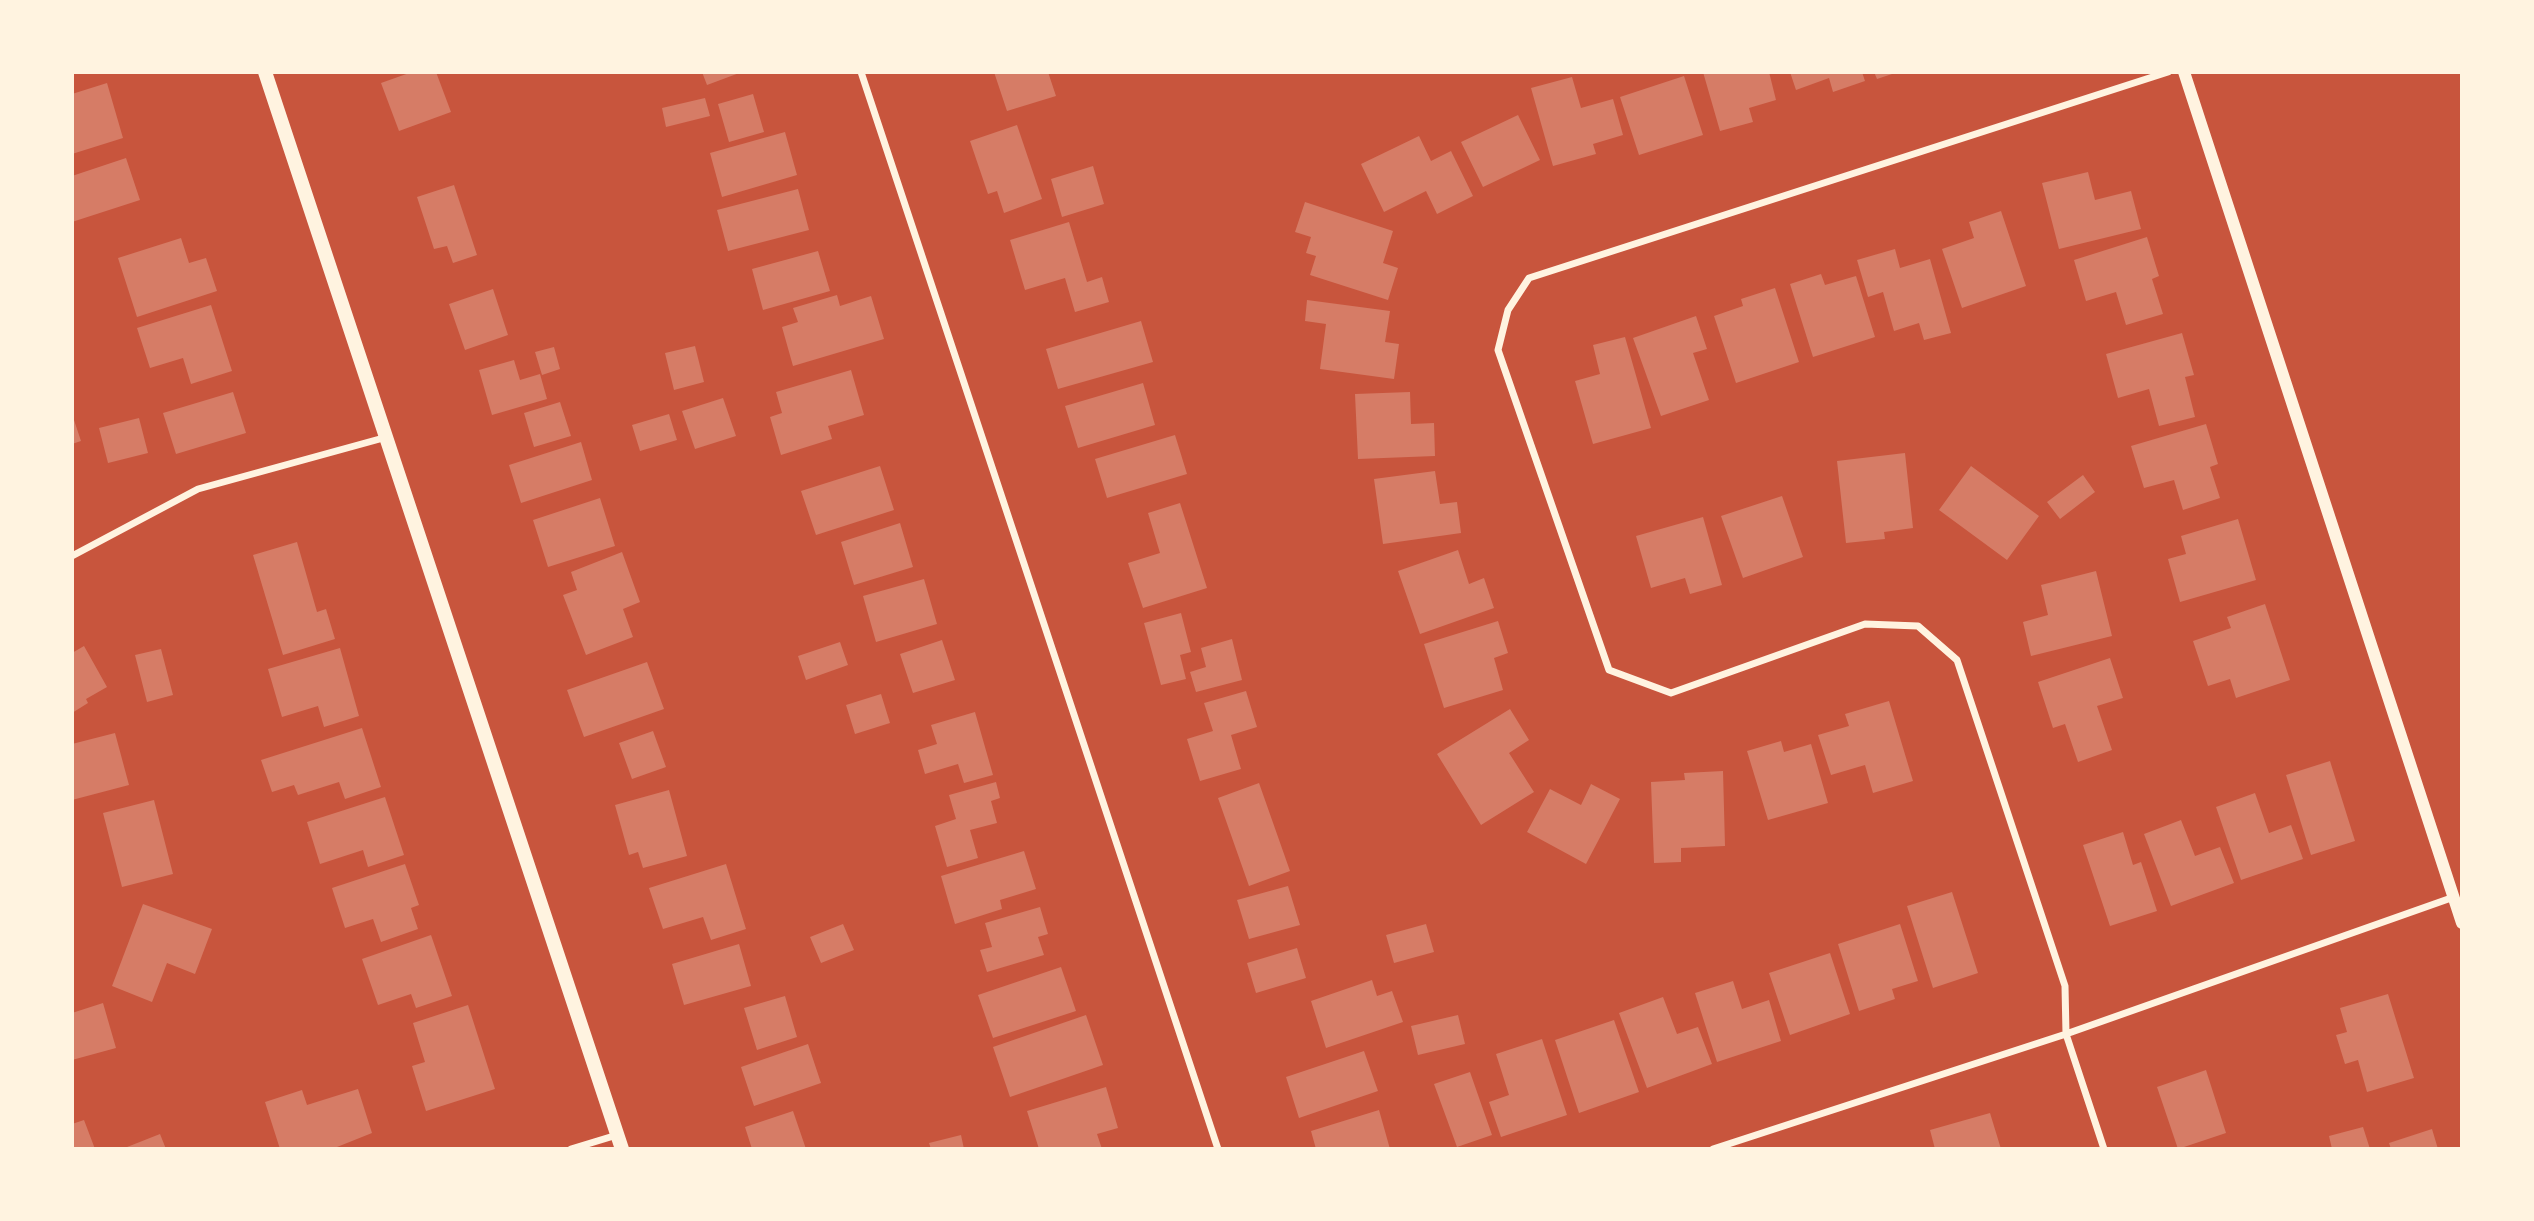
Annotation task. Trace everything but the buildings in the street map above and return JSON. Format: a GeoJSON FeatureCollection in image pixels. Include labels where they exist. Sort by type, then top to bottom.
{"type":"FeatureCollection","features":[{"type":"Feature","properties":{"kind":"main road"},"geometry":{"type":"LineString","coordinates":[[265,72],[622,1149]]}},
{"type":"Feature","properties":{"kind":"street"},"geometry":{"type":"LineString","coordinates":[[861,72],[1218,1149]]}},
{"type":"Feature","properties":{"kind":"street"},"geometry":{"type":"LineString","coordinates":[[2104,1149],[2066,1034],[2066,986],[1957,660],[1918,626],[1865,624],[1671,693],[1609,670],[1498,350],[1508,310],[1530,278],[2168,72]]}},
{"type":"Feature","properties":{"kind":"street"},"geometry":{"type":"LineString","coordinates":[[2184,72],[2462,923]]}},
{"type":"Feature","properties":{"kind":"street"},"geometry":{"type":"LineString","coordinates":[[72,556],[198,489],[388,437]]}},
{"type":"Feature","properties":{"kind":"street"},"geometry":{"type":"LineString","coordinates":[[1713,1149],[2066,1034],[2454,897]]}},
{"type":"Feature","properties":{"kind":"street"},"geometry":{"type":"LineString","coordinates":[[571,1149],[617,1135]]}}]}
